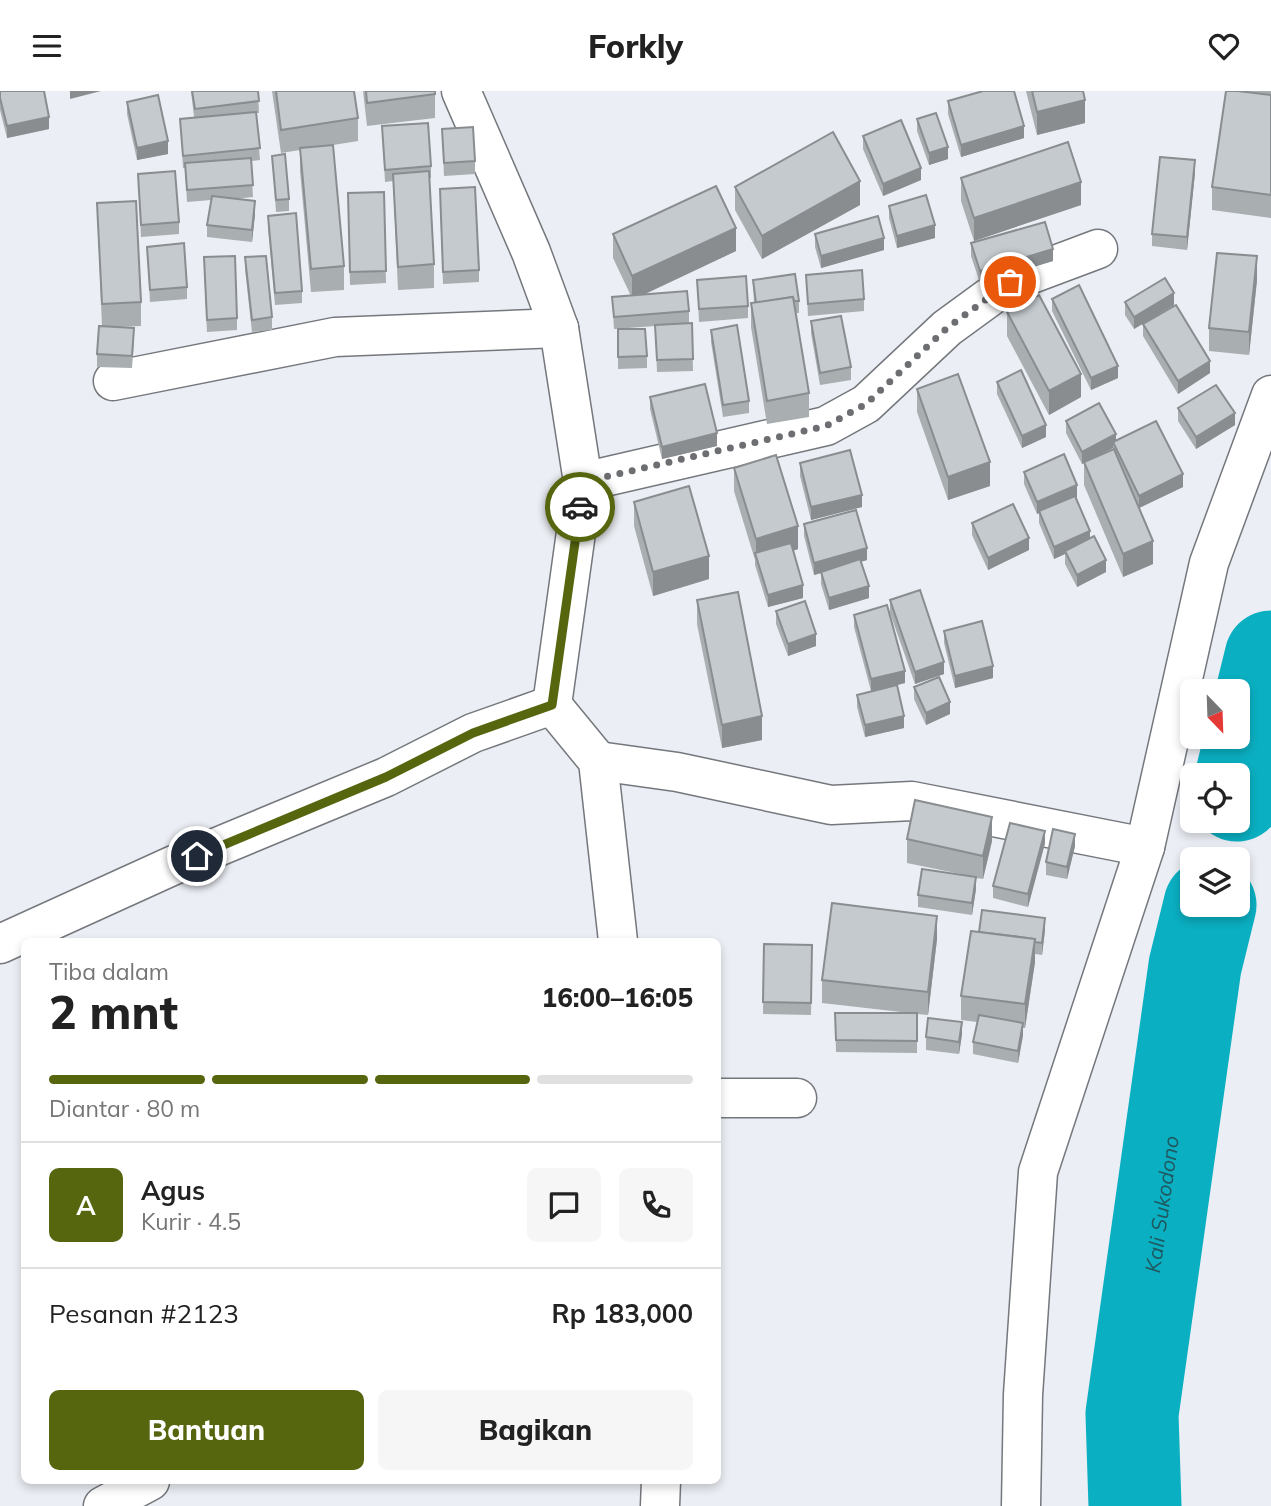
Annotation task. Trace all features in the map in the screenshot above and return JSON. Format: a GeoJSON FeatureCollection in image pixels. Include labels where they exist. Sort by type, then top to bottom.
{"type":"FeatureCollection","features":[{"type":"Feature","properties":{"kind":"street"},"geometry":{"type":"LineString","coordinates":[[461,91],[531,253],[559,328],[583,482],[552,705],[598,761],[618,938]]}},
{"type":"Feature","properties":{"kind":"street"},"geometry":{"type":"LineString","coordinates":[[583,482],[826,426],[866,404],[947,328],[1010,282],[1097,249]]}},
{"type":"Feature","properties":{"kind":"street"},"geometry":{"type":"LineString","coordinates":[[113,381],[335,337],[559,328]]}},
{"type":"Feature","properties":{"kind":"street"},"geometry":{"type":"LineString","coordinates":[[1021,1506],[1023,1395],[1038,1172],[1145,847],[1209,563],[1271,395]]}},
{"type":"Feature","properties":{"kind":"street"},"geometry":{"type":"LineString","coordinates":[[0,944],[174,865],[386,777],[473,733],[552,705]]}},
{"type":"Feature","properties":{"kind":"street"},"geometry":{"type":"LineString","coordinates":[[598,761],[677,772],[831,805],[912,801],[1145,847]]}},
{"type":"Feature","properties":{"kind":"street"},"geometry":{"type":"LineString","coordinates":[[721,1098],[797,1098]]}},
{"type":"Feature","properties":{"kind":"street"},"geometry":{"type":"LineString","coordinates":[[103,1506],[144,1484]]}},
{"type":"Feature","properties":{"kind":"street"},"geometry":{"type":"LineString","coordinates":[[660,1506],[661,1484]]}},
{"type":"Feature","properties":{"kind":"building"},"geometry":{"type":"Polygon","coordinates":[[[0,91],[44,91],[49,117],[7,126],[0,91]]]}},
{"type":"Feature","properties":{"kind":"building"},"geometry":{"type":"Polygon","coordinates":[[[192,91],[258,91],[259,101],[195,109],[192,91]]]}},
{"type":"Feature","properties":{"kind":"building"},"geometry":{"type":"Polygon","coordinates":[[[276,91],[354,91],[358,118],[281,130],[276,91]]]}},
{"type":"Feature","properties":{"kind":"building"},"geometry":{"type":"Polygon","coordinates":[[[366,91],[435,91],[435,94],[367,103],[366,91]]]}},
{"type":"Feature","properties":{"kind":"building"},"geometry":{"type":"Polygon","coordinates":[[[983,91],[1014,91],[1024,126],[961,145],[948,101],[983,91]]]}},
{"type":"Feature","properties":{"kind":"building"},"geometry":{"type":"Polygon","coordinates":[[[1032,91],[1083,91],[1085,100],[1037,112],[1032,91]]]}},
{"type":"Feature","properties":{"kind":"building"},"geometry":{"type":"Polygon","coordinates":[[[1226,91],[1271,95],[1271,195],[1212,187],[1226,91]]]}},
{"type":"Feature","properties":{"kind":"building"},"geometry":{"type":"Polygon","coordinates":[[[158,95],[168,141],[137,148],[127,102],[158,95]]]}},
{"type":"Feature","properties":{"kind":"building"},"geometry":{"type":"Polygon","coordinates":[[[256,112],[260,148],[183,156],[180,119],[256,112]]]}},
{"type":"Feature","properties":{"kind":"building"},"geometry":{"type":"Polygon","coordinates":[[[936,113],[948,147],[929,153],[917,119],[936,113]]]}},
{"type":"Feature","properties":{"kind":"building"},"geometry":{"type":"Polygon","coordinates":[[[901,120],[921,168],[883,184],[863,136],[901,120]]]}},
{"type":"Feature","properties":{"kind":"building"},"geometry":{"type":"Polygon","coordinates":[[[428,123],[431,166],[385,170],[382,126],[428,123]]]}},
{"type":"Feature","properties":{"kind":"building"},"geometry":{"type":"Polygon","coordinates":[[[473,127],[475,161],[444,163],[442,129],[473,127]]]}},
{"type":"Feature","properties":{"kind":"building"},"geometry":{"type":"Polygon","coordinates":[[[833,132],[860,181],[762,236],[735,187],[833,132]]]}},
{"type":"Feature","properties":{"kind":"building"},"geometry":{"type":"Polygon","coordinates":[[[1068,142],[1081,182],[974,218],[961,178],[1068,142]]]}},
{"type":"Feature","properties":{"kind":"building"},"geometry":{"type":"Polygon","coordinates":[[[333,145],[344,266],[311,269],[300,148],[333,145]]]}},
{"type":"Feature","properties":{"kind":"building"},"geometry":{"type":"Polygon","coordinates":[[[285,154],[289,199],[276,200],[272,156],[285,154]]]}},
{"type":"Feature","properties":{"kind":"building"},"geometry":{"type":"Polygon","coordinates":[[[1160,157],[1195,160],[1187,237],[1152,234],[1160,157]]]}},
{"type":"Feature","properties":{"kind":"building"},"geometry":{"type":"Polygon","coordinates":[[[251,158],[253,185],[187,190],[185,163],[251,158]]]}},
{"type":"Feature","properties":{"kind":"building"},"geometry":{"type":"Polygon","coordinates":[[[175,171],[179,222],[141,225],[138,174],[175,171]]]}},
{"type":"Feature","properties":{"kind":"building"},"geometry":{"type":"Polygon","coordinates":[[[429,171],[434,264],[398,267],[393,174],[429,171]]]}},
{"type":"Feature","properties":{"kind":"building"},"geometry":{"type":"Polygon","coordinates":[[[716,186],[736,228],[632,276],[613,234],[716,186]]]}},
{"type":"Feature","properties":{"kind":"building"},"geometry":{"type":"Polygon","coordinates":[[[475,187],[479,270],[443,272],[440,189],[475,187]]]}},
{"type":"Feature","properties":{"kind":"building"},"geometry":{"type":"Polygon","coordinates":[[[384,192],[386,271],[350,272],[348,193],[384,192]]]}},
{"type":"Feature","properties":{"kind":"building"},"geometry":{"type":"Polygon","coordinates":[[[926,195],[935,225],[897,236],[889,206],[926,195]]]}},
{"type":"Feature","properties":{"kind":"building"},"geometry":{"type":"Polygon","coordinates":[[[212,196],[255,201],[252,230],[207,225],[212,196]]]}},
{"type":"Feature","properties":{"kind":"building"},"geometry":{"type":"Polygon","coordinates":[[[136,201],[141,302],[102,304],[97,203],[136,201]]]}},
{"type":"Feature","properties":{"kind":"building"},"geometry":{"type":"Polygon","coordinates":[[[296,213],[302,291],[275,293],[268,216],[296,213]]]}},
{"type":"Feature","properties":{"kind":"building"},"geometry":{"type":"Polygon","coordinates":[[[878,216],[884,238],[821,256],[815,234],[878,216]]]}},
{"type":"Feature","properties":{"kind":"building"},"geometry":{"type":"Polygon","coordinates":[[[1045,222],[1053,249],[980,271],[971,243],[1045,222]]]}},
{"type":"Feature","properties":{"kind":"building"},"geometry":{"type":"Polygon","coordinates":[[[184,243],[187,287],[150,290],[147,247],[184,243]]]}},
{"type":"Feature","properties":{"kind":"building"},"geometry":{"type":"Polygon","coordinates":[[[1217,253],[1257,256],[1249,332],[1209,328],[1217,253]]]}},
{"type":"Feature","properties":{"kind":"building"},"geometry":{"type":"Polygon","coordinates":[[[235,256],[237,318],[207,320],[204,257],[235,256]]]}},
{"type":"Feature","properties":{"kind":"building"},"geometry":{"type":"Polygon","coordinates":[[[266,256],[272,317],[252,320],[245,257],[266,256]]]}},
{"type":"Feature","properties":{"kind":"building"},"geometry":{"type":"Polygon","coordinates":[[[862,270],[864,299],[808,304],[806,275],[862,270]]]}},
{"type":"Feature","properties":{"kind":"building"},"geometry":{"type":"Polygon","coordinates":[[[795,274],[799,301],[794,301],[793,297],[756,303],[753,280],[795,274]]]}},
{"type":"Feature","properties":{"kind":"building"},"geometry":{"type":"Polygon","coordinates":[[[746,276],[748,306],[699,309],[697,280],[746,276]]]}},
{"type":"Feature","properties":{"kind":"building"},"geometry":{"type":"Polygon","coordinates":[[[1165,278],[1174,293],[1134,317],[1125,302],[1165,278]]]}},
{"type":"Feature","properties":{"kind":"building"},"geometry":{"type":"Polygon","coordinates":[[[1079,285],[1118,366],[1091,378],[1052,299],[1079,285]]]}},
{"type":"Feature","properties":{"kind":"building"},"geometry":{"type":"Polygon","coordinates":[[[687,291],[689,311],[614,317],[612,297],[687,291]]]}},
{"type":"Feature","properties":{"kind":"building"},"geometry":{"type":"Polygon","coordinates":[[[1039,295],[1081,374],[1049,391],[1007,312],[1039,295]]]}},
{"type":"Feature","properties":{"kind":"building"},"geometry":{"type":"Polygon","coordinates":[[[793,297],[809,393],[767,401],[751,303],[793,297]]]}},
{"type":"Feature","properties":{"kind":"building"},"geometry":{"type":"Polygon","coordinates":[[[1176,305],[1210,361],[1178,381],[1143,324],[1176,305]]]}},
{"type":"Feature","properties":{"kind":"building"},"geometry":{"type":"Polygon","coordinates":[[[841,316],[851,367],[820,373],[811,321],[841,316]]]}},
{"type":"Feature","properties":{"kind":"building"},"geometry":{"type":"Polygon","coordinates":[[[692,323],[693,359],[657,360],[655,325],[692,323]]]}},
{"type":"Feature","properties":{"kind":"building"},"geometry":{"type":"Polygon","coordinates":[[[737,325],[749,401],[723,405],[711,330],[737,325]]]}},
{"type":"Feature","properties":{"kind":"building"},"geometry":{"type":"Polygon","coordinates":[[[99,326],[134,328],[132,356],[97,354],[99,326]]]}},
{"type":"Feature","properties":{"kind":"building"},"geometry":{"type":"Polygon","coordinates":[[[618,329],[645,329],[647,356],[618,357],[618,329]]]}},
{"type":"Feature","properties":{"kind":"building"},"geometry":{"type":"Polygon","coordinates":[[[1021,370],[1046,425],[1022,436],[997,382],[1021,370]]]}},
{"type":"Feature","properties":{"kind":"building"},"geometry":{"type":"Polygon","coordinates":[[[958,374],[990,462],[948,477],[917,389],[958,374]]]}},
{"type":"Feature","properties":{"kind":"building"},"geometry":{"type":"Polygon","coordinates":[[[705,384],[717,433],[662,447],[650,397],[705,384]]]}},
{"type":"Feature","properties":{"kind":"building"},"geometry":{"type":"Polygon","coordinates":[[[1216,385],[1235,413],[1196,437],[1178,408],[1216,385]]]}},
{"type":"Feature","properties":{"kind":"building"},"geometry":{"type":"Polygon","coordinates":[[[1099,403],[1116,434],[1082,452],[1066,421],[1099,403]]]}},
{"type":"Feature","properties":{"kind":"building"},"geometry":{"type":"Polygon","coordinates":[[[1156,421],[1183,474],[1139,496],[1113,442],[1156,421]]]}},
{"type":"Feature","properties":{"kind":"building"},"geometry":{"type":"Polygon","coordinates":[[[1114,449],[1153,541],[1123,554],[1084,462],[1114,449]]]}},
{"type":"Feature","properties":{"kind":"building"},"geometry":{"type":"Polygon","coordinates":[[[850,450],[862,495],[811,507],[800,463],[850,450]]]}},
{"type":"Feature","properties":{"kind":"building"},"geometry":{"type":"Polygon","coordinates":[[[1064,454],[1077,485],[1037,502],[1024,472],[1064,454]]]}},
{"type":"Feature","properties":{"kind":"building"},"geometry":{"type":"Polygon","coordinates":[[[776,455],[798,526],[756,539],[734,468],[776,455]]]}},
{"type":"Feature","properties":{"kind":"building"},"geometry":{"type":"Polygon","coordinates":[[[689,486],[709,556],[653,572],[634,502],[689,486]]]}},
{"type":"Feature","properties":{"kind":"building"},"geometry":{"type":"Polygon","coordinates":[[[1075,496],[1090,531],[1054,547],[1039,511],[1075,496]]]}},
{"type":"Feature","properties":{"kind":"building"},"geometry":{"type":"Polygon","coordinates":[[[1013,504],[1029,538],[988,558],[972,523],[1013,504]]]}},
{"type":"Feature","properties":{"kind":"building"},"geometry":{"type":"Polygon","coordinates":[[[856,510],[867,548],[814,563],[804,524],[856,510]]]}},
{"type":"Feature","properties":{"kind":"building"},"geometry":{"type":"Polygon","coordinates":[[[1094,536],[1106,560],[1077,575],[1065,551],[1094,536]]]}},
{"type":"Feature","properties":{"kind":"building"},"geometry":{"type":"Polygon","coordinates":[[[791,543],[803,585],[768,595],[755,553],[791,543]]]}},
{"type":"Feature","properties":{"kind":"building"},"geometry":{"type":"Polygon","coordinates":[[[860,559],[869,586],[829,598],[821,572],[860,559]]]}},
{"type":"Feature","properties":{"kind":"building"},"geometry":{"type":"Polygon","coordinates":[[[920,590],[944,662],[915,672],[890,600],[920,590]]]}},
{"type":"Feature","properties":{"kind":"building"},"geometry":{"type":"Polygon","coordinates":[[[738,592],[762,716],[722,725],[697,600],[738,592]]]}},
{"type":"Feature","properties":{"kind":"building"},"geometry":{"type":"Polygon","coordinates":[[[805,601],[816,634],[788,644],[776,611],[805,601]]]}},
{"type":"Feature","properties":{"kind":"building"},"geometry":{"type":"Polygon","coordinates":[[[887,605],[905,671],[871,679],[854,615],[887,605]]]}},
{"type":"Feature","properties":{"kind":"building"},"geometry":{"type":"Polygon","coordinates":[[[982,621],[993,666],[955,676],[944,631],[982,621]]]}},
{"type":"Feature","properties":{"kind":"building"},"geometry":{"type":"Polygon","coordinates":[[[939,677],[950,702],[926,713],[914,687],[939,677]]]}},
{"type":"Feature","properties":{"kind":"building"},"geometry":{"type":"Polygon","coordinates":[[[897,685],[904,716],[865,725],[857,695],[897,685]]]}},
{"type":"Feature","properties":{"kind":"building"},"geometry":{"type":"Polygon","coordinates":[[[915,800],[992,817],[983,856],[907,839],[915,800]]]}},
{"type":"Feature","properties":{"kind":"building"},"geometry":{"type":"Polygon","coordinates":[[[1010,823],[1045,831],[1028,894],[993,886],[1010,823]]]}},
{"type":"Feature","properties":{"kind":"building"},"geometry":{"type":"Polygon","coordinates":[[[1053,829],[1075,834],[1067,867],[1046,862],[1053,829]]]}},
{"type":"Feature","properties":{"kind":"building"},"geometry":{"type":"Polygon","coordinates":[[[922,869],[976,877],[972,903],[918,895],[922,869]]]}},
{"type":"Feature","properties":{"kind":"building"},"geometry":{"type":"Polygon","coordinates":[[[832,903],[937,916],[928,992],[822,980],[832,903]]]}},
{"type":"Feature","properties":{"kind":"building"},"geometry":{"type":"Polygon","coordinates":[[[982,910],[1045,918],[1042,943],[1034,942],[1035,939],[979,932],[982,910]]]}},
{"type":"Feature","properties":{"kind":"building"},"geometry":{"type":"Polygon","coordinates":[[[971,931],[1035,939],[1025,1004],[961,996],[971,931]]]}},
{"type":"Feature","properties":{"kind":"building"},"geometry":{"type":"Polygon","coordinates":[[[764,944],[812,945],[811,1003],[763,1002],[764,944]]]}},
{"type":"Feature","properties":{"kind":"building"},"geometry":{"type":"Polygon","coordinates":[[[835,1013],[917,1013],[917,1041],[836,1040],[835,1013]]]}},
{"type":"Feature","properties":{"kind":"building"},"geometry":{"type":"Polygon","coordinates":[[[979,1015],[1023,1023],[1018,1051],[973,1042],[979,1015]]]}},
{"type":"Feature","properties":{"kind":"building"},"geometry":{"type":"Polygon","coordinates":[[[928,1018],[962,1022],[959,1042],[926,1037],[928,1018]]]}},
{"type":"Feature","properties":{"kind":"waterway","name":"Kali Sukodono"},"geometry":{"type":"LineString","coordinates":[[1245,763],[1271,657]]}},
{"type":"Feature","properties":{"kind":"waterway","name":"Kali Sukodono"},"geometry":{"type":"LineString","coordinates":[[1135,1506],[1132,1414],[1195,966],[1207,917]]}},
{"type":"Feature","properties":{"kind":"way so far"},"geometry":{"type":"LineString","coordinates":[[580,507],[583,482],[826,426],[866,404],[947,328],[1010,282]]}},
{"type":"Feature","properties":{"kind":"route"},"geometry":{"type":"LineString","coordinates":[[197,856],[386,777],[473,733],[552,705],[580,507]]}}]}
